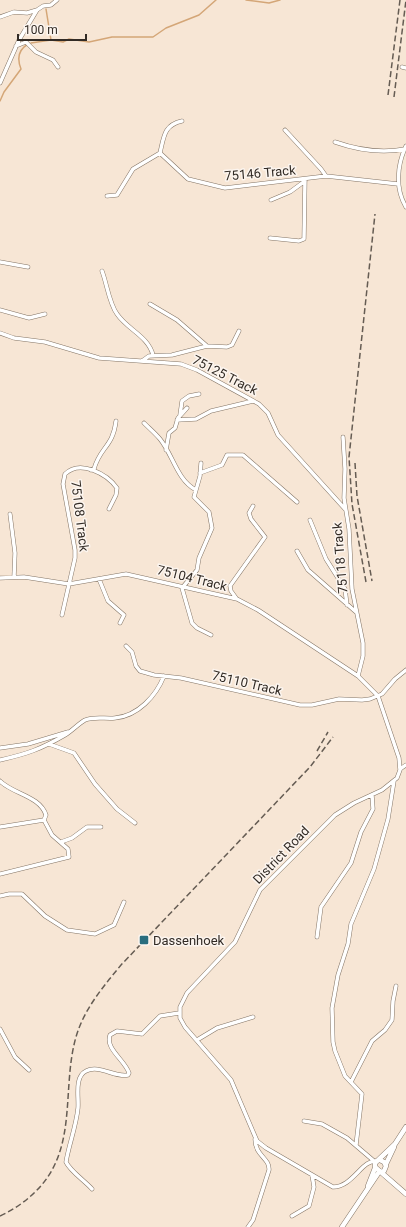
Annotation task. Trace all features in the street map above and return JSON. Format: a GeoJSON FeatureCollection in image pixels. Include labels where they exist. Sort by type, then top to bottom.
{"type":"FeatureCollection","features":[{"type":"Feature","properties":{"kind":"street"},"geometry":{"type":"LineString","coordinates":[[0,17],[14,12],[27,13],[37,10],[43,6],[51,5],[57,0]]}},
{"type":"Feature","properties":{"kind":"street"},"geometry":{"type":"LineString","coordinates":[[0,84],[16,46],[37,10]]}},
{"type":"Feature","properties":{"kind":"street"},"geometry":{"type":"LineString","coordinates":[[16,46],[26,42],[36,52],[53,60],[58,67]]}},
{"type":"Feature","properties":{"kind":"street"},"geometry":{"type":"LineString","coordinates":[[107,196],[117,195],[133,169],[160,153],[164,137],[169,127],[174,123],[182,121]]}},
{"type":"Feature","properties":{"kind":"street"},"geometry":{"type":"LineString","coordinates":[[285,130],[321,168],[326,176]]}},
{"type":"Feature","properties":{"kind":"street"},"geometry":{"type":"LineString","coordinates":[[336,142],[364,151],[385,152],[405,148],[398,184],[400,196],[406,207]]}},
{"type":"Feature","properties":{"kind":"street","name":"75146 Track"},"geometry":{"type":"LineString","coordinates":[[160,153],[188,179],[225,188],[305,180],[326,176],[398,184]]}},
{"type":"Feature","properties":{"kind":"street"},"geometry":{"type":"LineString","coordinates":[[271,200],[290,192],[305,180]]}},
{"type":"Feature","properties":{"kind":"street"},"geometry":{"type":"LineString","coordinates":[[270,238],[299,241],[304,239],[305,180]]}},
{"type":"Feature","properties":{"kind":"street"},"geometry":{"type":"LineString","coordinates":[[0,262],[28,267]]}},
{"type":"Feature","properties":{"kind":"street"},"geometry":{"type":"LineString","coordinates":[[102,270],[116,313],[125,323],[142,336],[153,355]]}},
{"type":"Feature","properties":{"kind":"street"},"geometry":{"type":"LineString","coordinates":[[150,304],[177,320],[207,346]]}},
{"type":"Feature","properties":{"kind":"street"},"geometry":{"type":"LineString","coordinates":[[0,310],[29,318],[45,314]]}},
{"type":"Feature","properties":{"kind":"street"},"geometry":{"type":"LineString","coordinates":[[142,361],[146,357],[153,355],[172,354],[207,346],[227,347],[232,345],[239,331]]}},
{"type":"Feature","properties":{"kind":"street","name":"75125 Track"},"geometry":{"type":"LineString","coordinates":[[0,333],[14,338],[45,342],[99,358],[181,364],[197,370],[265,409],[278,435],[345,508]]}},
{"type":"Feature","properties":{"kind":"street"},"geometry":{"type":"LineString","coordinates":[[166,450],[169,433],[175,428],[182,401],[189,396],[199,394]]}},
{"type":"Feature","properties":{"kind":"street"},"geometry":{"type":"LineString","coordinates":[[178,418],[196,419],[211,412],[253,401]]}},
{"type":"Feature","properties":{"kind":"street"},"geometry":{"type":"LineString","coordinates":[[178,418],[187,408]]}},
{"type":"Feature","properties":{"kind":"street"},"geometry":{"type":"LineString","coordinates":[[109,509],[116,495],[117,488],[111,480],[91,470],[94,469],[98,457],[111,442],[116,421]]}},
{"type":"Feature","properties":{"kind":"street"},"geometry":{"type":"LineString","coordinates":[[144,423],[160,439],[189,486],[196,490]]}},
{"type":"Feature","properties":{"kind":"street","name":"75118 Track"},"geometry":{"type":"LineString","coordinates":[[343,436],[345,508],[349,528],[352,589],[364,650],[358,676]]}},
{"type":"Feature","properties":{"kind":"street"},"geometry":{"type":"LineString","coordinates":[[200,473],[222,465],[227,455],[243,455],[297,502]]}},
{"type":"Feature","properties":{"kind":"street"},"geometry":{"type":"LineString","coordinates":[[201,463],[195,499],[209,512],[212,523],[211,533],[201,552],[197,570],[182,588],[192,623],[197,628],[211,635]]}},
{"type":"Feature","properties":{"kind":"street","name":"75108 Track"},"geometry":{"type":"LineString","coordinates":[[69,584],[74,566],[75,550],[63,484],[65,474],[74,469],[91,470]]}},
{"type":"Feature","properties":{"kind":"street"},"geometry":{"type":"LineString","coordinates":[[237,599],[231,591],[230,586],[264,540],[264,535],[252,522],[249,515],[253,506]]}},
{"type":"Feature","properties":{"kind":"street"},"geometry":{"type":"LineString","coordinates":[[10,514],[14,554],[14,577]]}},
{"type":"Feature","properties":{"kind":"street"},"geometry":{"type":"LineString","coordinates":[[310,520],[326,559],[345,588],[347,605]]}},
{"type":"Feature","properties":{"kind":"street"},"geometry":{"type":"LineString","coordinates":[[296,551],[308,570],[356,612]]}},
{"type":"Feature","properties":{"kind":"street","name":"75104 Track"},"geometry":{"type":"LineString","coordinates":[[0,578],[14,577],[42,579],[69,584],[126,574],[155,579],[182,588],[237,599],[258,610],[358,676]]}},
{"type":"Feature","properties":{"kind":"street"},"geometry":{"type":"LineString","coordinates":[[98,579],[109,603],[124,615],[120,623]]}},
{"type":"Feature","properties":{"kind":"street"},"geometry":{"type":"LineString","coordinates":[[62,614],[69,584]]}},
{"type":"Feature","properties":{"kind":"street","name":"75110 Track"},"geometry":{"type":"LineString","coordinates":[[126,646],[132,652],[139,670],[154,675],[300,705],[312,705],[343,698],[366,700],[378,696]]}},
{"type":"Feature","properties":{"kind":"street"},"geometry":{"type":"LineString","coordinates":[[378,696],[382,694],[395,679],[406,670]]}},
{"type":"Feature","properties":{"kind":"street"},"geometry":{"type":"LineString","coordinates":[[0,760],[28,754],[68,733],[84,721],[94,718],[116,718],[134,711],[150,699],[164,676]]}},
{"type":"Feature","properties":{"kind":"street"},"geometry":{"type":"LineString","coordinates":[[358,676],[378,696],[399,758],[400,769]]}},
{"type":"Feature","properties":{"kind":"street"},"geometry":{"type":"LineString","coordinates":[[0,748],[28,744],[66,732],[68,733]]}},
{"type":"Feature","properties":{"kind":"street"},"geometry":{"type":"LineString","coordinates":[[49,744],[74,753],[95,784],[117,809],[135,823]]}},
{"type":"Feature","properties":{"kind":"street"},"geometry":{"type":"LineString","coordinates":[[356,1145],[358,1112],[362,1096],[360,1091],[342,1070],[333,1042],[332,1008],[335,988],[348,944],[351,924],[374,869],[388,819],[394,781],[400,769],[406,765]]}},
{"type":"Feature","properties":{"kind":"street"},"geometry":{"type":"LineString","coordinates":[[0,781],[9,789],[39,804],[44,811],[44,820],[52,835],[68,849],[70,856],[0,874]]}},
{"type":"Feature","properties":{"kind":"street","name":"District Road"},"geometry":{"type":"LineString","coordinates":[[179,1013],[180,1005],[187,993],[239,935],[257,896],[265,884],[335,815],[394,781]]}},
{"type":"Feature","properties":{"kind":"street"},"geometry":{"type":"LineString","coordinates":[[317,937],[321,907],[351,863],[361,832],[373,809],[372,795]]}},
{"type":"Feature","properties":{"kind":"street"},"geometry":{"type":"LineString","coordinates":[[0,827],[44,820]]}},
{"type":"Feature","properties":{"kind":"street"},"geometry":{"type":"LineString","coordinates":[[61,842],[72,838],[87,827],[101,827]]}},
{"type":"Feature","properties":{"kind":"street"},"geometry":{"type":"LineString","coordinates":[[0,896],[22,894],[45,916],[67,930],[95,934],[114,925],[124,902]]}},
{"type":"Feature","properties":{"kind":"street"},"geometry":{"type":"LineString","coordinates":[[351,1082],[372,1041],[385,1030],[392,1020],[393,1001],[396,986]]}},
{"type":"Feature","properties":{"kind":"street"},"geometry":{"type":"LineString","coordinates":[[92,1189],[69,1168],[66,1162],[76,1121],[78,1082],[81,1075],[85,1071],[91,1070],[124,1075],[129,1073],[127,1066],[111,1046],[109,1040],[110,1035],[117,1031],[142,1034],[160,1016],[179,1013],[182,1023],[231,1080],[255,1138],[256,1148],[270,1166],[269,1175],[253,1220],[248,1227]]}},
{"type":"Feature","properties":{"kind":"street"},"geometry":{"type":"LineString","coordinates":[[197,1040],[217,1028],[253,1017]]}},
{"type":"Feature","properties":{"kind":"street"},"geometry":{"type":"LineString","coordinates":[[0,1029],[15,1057],[29,1070]]}},
{"type":"Feature","properties":{"kind":"street"},"geometry":{"type":"LineString","coordinates":[[304,1121],[322,1124],[356,1145],[377,1161],[386,1165],[391,1180]]}},
{"type":"Feature","properties":{"kind":"street"},"geometry":{"type":"LineString","coordinates":[[364,1167],[384,1171],[395,1144],[406,1127]]}},
{"type":"Feature","properties":{"kind":"street"},"geometry":{"type":"LineString","coordinates":[[255,1138],[266,1148],[330,1186],[340,1186],[346,1184],[364,1167],[377,1161],[395,1144]]}},
{"type":"Feature","properties":{"kind":"street"},"geometry":{"type":"LineString","coordinates":[[342,1227],[366,1191],[377,1170],[377,1161]]}},
{"type":"Feature","properties":{"kind":"street"},"geometry":{"type":"LineString","coordinates":[[377,1170],[391,1180],[406,1194]]}},
{"type":"Feature","properties":{"kind":"street"},"geometry":{"type":"LineString","coordinates":[[292,1216],[309,1206],[314,1187],[312,1174]]}},
{"type":"Feature","properties":{"kind":"waterway"},"geometry":{"type":"LineString","coordinates":[[31,43],[51,40],[63,42],[69,39],[89,42],[112,37],[153,37],[166,28],[199,15],[216,0]]}},
{"type":"Feature","properties":{"kind":"waterway"},"geometry":{"type":"LineString","coordinates":[[246,0],[269,3],[280,0]]}},
{"type":"Feature","properties":{"kind":"waterway"},"geometry":{"type":"LineString","coordinates":[[46,9],[51,40]]}},
{"type":"Feature","properties":{"kind":"waterway"},"geometry":{"type":"LineString","coordinates":[[0,101],[4,92],[21,69],[19,55],[22,49],[28,44]]}},
{"type":"Feature","properties":{"kind":"railway"},"geometry":{"type":"LineString","coordinates":[[388,95],[400,0]]}},
{"type":"Feature","properties":{"kind":"railway"},"geometry":{"type":"LineString","coordinates":[[394,97],[406,0]]}},
{"type":"Feature","properties":{"kind":"railway"},"geometry":{"type":"LineString","coordinates":[[366,582],[352,504],[349,457],[375,214]]}},
{"type":"Feature","properties":{"kind":"railway"},"geometry":{"type":"LineString","coordinates":[[355,463],[357,496],[372,581]]}},
{"type":"Feature","properties":{"kind":"railway"},"geometry":{"type":"LineString","coordinates":[[317,751],[328,732]]}},
{"type":"Feature","properties":{"kind":"railway"},"geometry":{"type":"LineString","coordinates":[[0,1216],[19,1206],[35,1192],[49,1175],[58,1157],[63,1138],[69,1077],[76,1037],[79,1027],[95,999],[121,965],[310,767],[333,737]]}},
{"type":"Feature","properties":{"kind":"place","name":"Dassenhoek"},"geometry":{"type":"Point","coordinates":[144,940]}}]}
